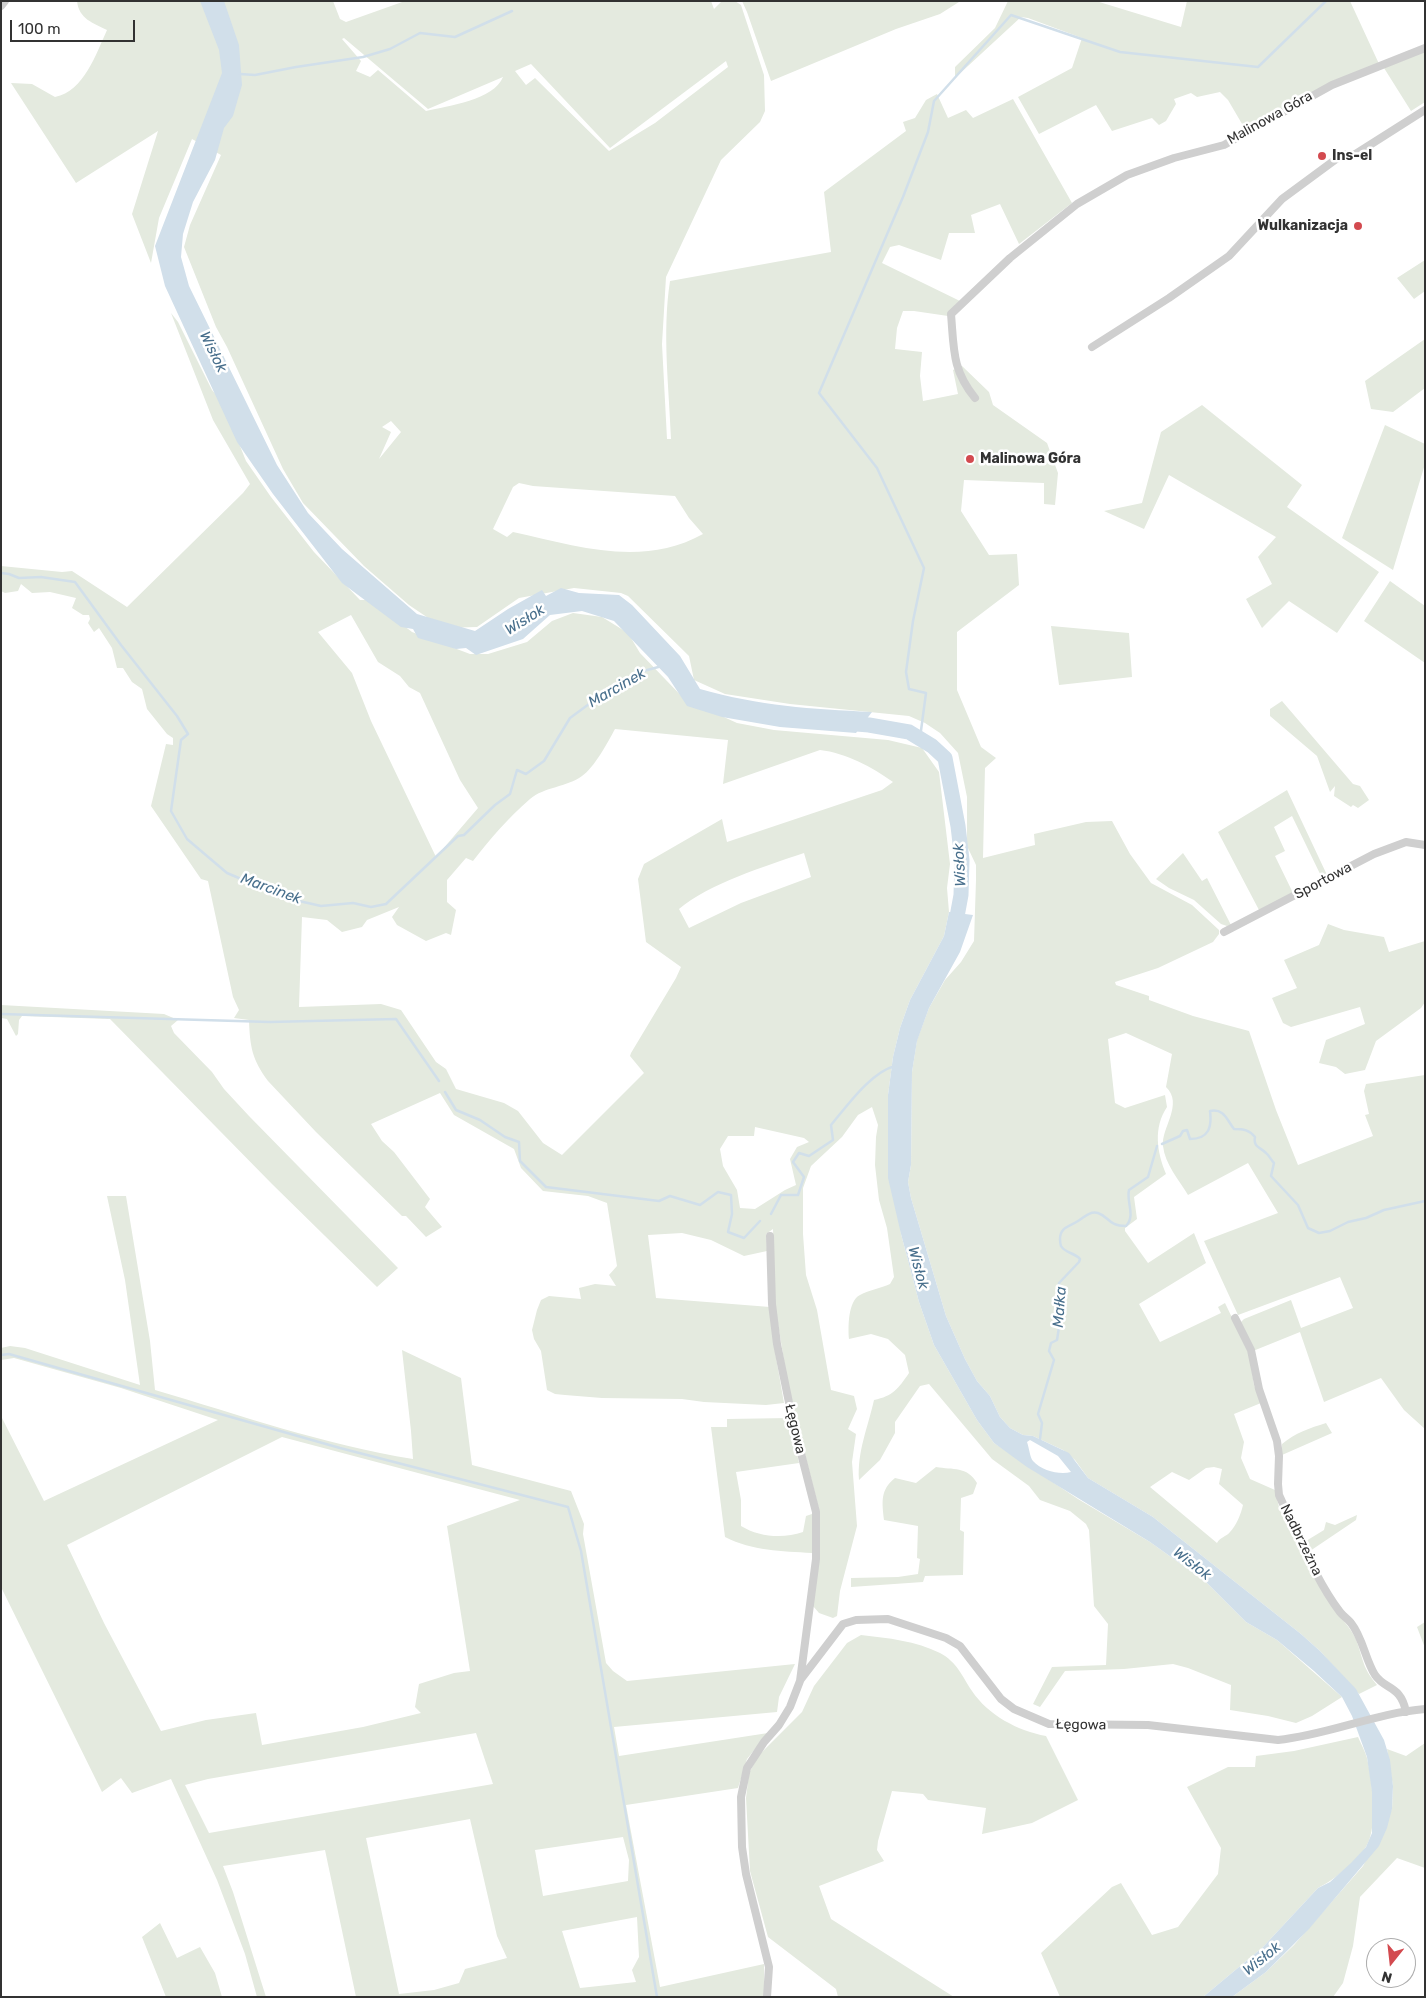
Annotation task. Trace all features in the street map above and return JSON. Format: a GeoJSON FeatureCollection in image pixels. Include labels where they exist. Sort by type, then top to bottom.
{"type":"FeatureCollection","features":[{"type":"Feature","properties":{"kind":"street"},"geometry":{"type":"LineString","coordinates":[[1,6],[5,1]]}},
{"type":"Feature","properties":{"kind":"street","name":"Malinowa Góra"},"geometry":{"type":"LineString","coordinates":[[974,398],[963,384],[955,363],[951,314],[1010,258],[1077,204],[1127,175],[1174,158],[1224,145],[1332,85],[1425,48]]}},
{"type":"Feature","properties":{"kind":"street"},"geometry":{"type":"LineString","coordinates":[[1092,347],[1169,298],[1229,256],[1282,199],[1343,154],[1354,155],[1425,110]]}},
{"type":"Feature","properties":{"kind":"street","name":"Sportowa"},"geometry":{"type":"LineString","coordinates":[[1224,932],[1374,854],[1406,842],[1425,846]]}},
{"type":"Feature","properties":{"kind":"street","name":"Łęgowa"},"geometry":{"type":"LineString","coordinates":[[767,1997],[768,1967],[746,1874],[742,1847],[741,1797],[746,1768],[764,1742],[779,1725],[790,1707],[800,1681],[816,1560],[816,1512],[793,1422],[777,1344],[772,1304],[770,1236]]}},
{"type":"Feature","properties":{"kind":"street","name":"Nadbrzeżna"},"geometry":{"type":"LineString","coordinates":[[1235,1318],[1251,1350],[1259,1389],[1277,1442],[1279,1495],[1323,1584],[1341,1612],[1351,1623],[1367,1661],[1377,1678],[1393,1688],[1401,1698],[1406,1712]]}},
{"type":"Feature","properties":{"kind":"street","name":"Łęgowa"},"geometry":{"type":"LineString","coordinates":[[800,1681],[844,1624],[856,1620],[888,1619],[946,1638],[960,1646],[1001,1699],[1014,1708],[1049,1724],[1148,1725],[1278,1740],[1304,1737],[1387,1716],[1425,1709]]}},
{"type":"Feature","properties":{"kind":"shaded area"},"geometry":{"type":"Polygon","coordinates":[[[77,1],[333,1],[340,19],[346,22],[405,1],[711,1],[714,9],[722,1],[735,1],[741,5],[764,75],[765,111],[760,122],[721,160],[666,277],[662,344],[667,439],[671,439],[666,340],[670,281],[831,252],[824,192],[906,131],[903,122],[915,118],[926,100],[937,94],[948,118],[966,110],[973,118],[1013,99],[1072,203],[1019,244],[1000,204],[971,215],[975,233],[949,233],[941,260],[899,245],[890,247],[882,263],[960,301],[948,316],[903,311],[897,328],[895,349],[922,352],[920,376],[923,401],[958,394],[953,370],[962,366],[989,392],[993,405],[1047,443],[1058,473],[1055,505],[1044,504],[1044,483],[964,480],[961,511],[989,555],[1017,554],[1019,585],[957,632],[957,690],[981,747],[996,758],[985,768],[983,858],[1035,845],[1034,834],[1086,822],[1112,821],[1130,854],[1151,883],[1192,905],[1219,930],[1219,934],[1213,942],[1158,968],[1115,982],[1116,985],[1149,996],[1149,1000],[1193,1016],[1249,1031],[1276,1110],[1298,1165],[1373,1136],[1365,1115],[1369,1114],[1364,1091],[1366,1084],[1425,1075],[1425,1429],[1404,1410],[1381,1378],[1324,1402],[1300,1332],[1253,1351],[1240,1323],[1244,1319],[1291,1300],[1301,1328],[1353,1308],[1340,1277],[1238,1315],[1204,1241],[1278,1213],[1248,1163],[1188,1195],[1169,1165],[1163,1146],[1163,1139],[1173,1101],[1166,1087],[1172,1054],[1126,1033],[1108,1039],[1115,1103],[1125,1108],[1165,1095],[1167,1107],[1158,1132],[1160,1157],[1166,1174],[1134,1197],[1137,1219],[1125,1228],[1125,1231],[1148,1263],[1194,1233],[1206,1263],[1139,1304],[1160,1342],[1221,1313],[1218,1307],[1225,1303],[1249,1353],[1254,1385],[1261,1403],[1234,1414],[1244,1442],[1241,1458],[1250,1479],[1275,1490],[1279,1507],[1339,1615],[1355,1637],[1369,1675],[1377,1685],[1359,1694],[1320,1651],[1301,1634],[1153,1517],[1088,1478],[1075,1460],[1063,1450],[1010,1428],[1000,1417],[990,1396],[977,1381],[965,1359],[946,1316],[908,1182],[911,1165],[912,1072],[917,1040],[929,1008],[945,980],[961,962],[974,941],[976,865],[967,846],[967,797],[958,753],[940,733],[925,723],[909,716],[790,704],[725,694],[694,680],[689,656],[628,596],[621,593],[574,588],[519,598],[477,627],[443,628],[409,605],[364,566],[303,503],[283,469],[216,327],[184,247],[190,225],[221,155],[192,139],[159,218],[151,263],[132,214],[158,131],[76,183],[11,83],[32,84],[55,97],[74,87],[88,70],[107,30],[88,20],[78,7],[77,1]],[[344,38],[342,39],[361,61],[356,71],[370,77],[378,70],[426,111],[480,97],[498,85],[503,77],[428,109],[344,38]],[[726,61],[610,148],[531,64],[515,71],[526,85],[535,78],[609,151],[655,123],[728,67],[726,61]],[[391,421],[382,427],[391,432],[379,459],[401,432],[391,421]],[[519,483],[513,487],[493,529],[507,537],[513,532],[585,548],[633,552],[657,550],[680,544],[703,534],[689,518],[675,496],[533,486],[519,483]],[[1206,1468],[1189,1480],[1172,1472],[1150,1487],[1217,1543],[1234,1527],[1243,1505],[1219,1484],[1222,1469],[1206,1468]]]}},
{"type":"Feature","properties":{"kind":"shaded area"},"geometry":{"type":"Polygon","coordinates":[[[742,1],[977,1],[959,2],[940,14],[896,29],[771,81],[742,1]]]}},
{"type":"Feature","properties":{"kind":"shaded area"},"geometry":{"type":"Polygon","coordinates":[[[1008,1],[1096,1],[1181,27],[1187,1],[1350,1],[1380,66],[1245,129],[1228,100],[1220,92],[1197,97],[1191,93],[1174,99],[1176,104],[1166,121],[1159,125],[1152,118],[1112,131],[1096,105],[1039,134],[1018,97],[1072,68],[1082,38],[1021,17],[955,78],[955,67],[995,28],[1008,1]]]}},
{"type":"Feature","properties":{"kind":"shaded area"},"geometry":{"type":"Polygon","coordinates":[[[1425,50],[1425,102],[1411,111],[1384,68],[1425,50]]]}},
{"type":"Feature","properties":{"kind":"shaded area"},"geometry":{"type":"Polygon","coordinates":[[[1425,260],[1425,291],[1414,299],[1397,278],[1425,260]]]}},
{"type":"Feature","properties":{"kind":"shaded area"},"geometry":{"type":"Polygon","coordinates":[[[171,313],[178,322],[212,390],[229,410],[232,426],[246,461],[271,497],[314,552],[360,600],[371,600],[412,632],[470,654],[488,654],[527,642],[552,621],[573,613],[602,617],[628,633],[640,653],[692,707],[704,708],[737,723],[774,730],[888,740],[922,748],[939,772],[950,864],[947,888],[949,912],[944,936],[910,1000],[900,1028],[893,1057],[888,1095],[901,1234],[919,1302],[934,1345],[977,1420],[994,1443],[1078,1499],[1150,1542],[1206,1582],[1246,1622],[1277,1640],[1342,1697],[1312,1716],[1296,1723],[1230,1710],[1231,1685],[1173,1664],[1124,1669],[1065,1671],[1040,1707],[1033,1704],[1052,1667],[1106,1665],[1108,1624],[1094,1606],[1089,1530],[1086,1524],[1070,1511],[1040,1500],[1029,1486],[992,1459],[929,1384],[920,1386],[895,1422],[895,1433],[880,1460],[859,1480],[861,1450],[874,1400],[894,1391],[909,1373],[905,1355],[888,1339],[871,1334],[849,1339],[851,1308],[856,1298],[864,1293],[890,1284],[894,1277],[887,1228],[879,1200],[875,1165],[878,1125],[872,1107],[858,1115],[842,1137],[811,1166],[803,1188],[803,1234],[806,1275],[817,1310],[831,1390],[854,1396],[857,1409],[848,1429],[856,1434],[852,1462],[857,1526],[840,1591],[837,1616],[833,1618],[819,1613],[813,1606],[819,1509],[786,1373],[775,1305],[773,1229],[766,1234],[767,1251],[744,1256],[711,1240],[682,1233],[648,1235],[656,1298],[770,1307],[774,1346],[784,1403],[766,1405],[682,1399],[602,1398],[555,1394],[547,1390],[541,1351],[534,1339],[532,1330],[537,1310],[541,1300],[549,1296],[581,1299],[579,1288],[595,1284],[616,1286],[609,1275],[617,1266],[607,1203],[588,1196],[543,1191],[521,1168],[514,1149],[454,1115],[440,1093],[371,1124],[382,1141],[394,1152],[430,1199],[425,1207],[442,1227],[426,1237],[316,1132],[268,1081],[255,1059],[250,1038],[249,1020],[234,1018],[239,1010],[233,997],[208,881],[201,879],[151,806],[166,744],[173,745],[173,738],[167,734],[147,709],[142,689],[132,682],[123,668],[117,668],[112,648],[99,628],[94,632],[88,623],[89,615],[83,615],[72,608],[76,598],[50,592],[32,593],[21,584],[18,591],[5,593],[1,591],[1,566],[62,572],[72,571],[127,607],[250,484],[213,420],[171,313]],[[351,615],[318,632],[352,673],[371,721],[436,857],[478,808],[460,780],[420,693],[409,687],[400,676],[378,662],[351,615]],[[615,729],[587,772],[576,780],[542,792],[530,799],[500,828],[473,861],[466,858],[447,880],[447,902],[456,910],[451,935],[446,933],[426,941],[397,925],[392,917],[399,907],[367,920],[362,927],[342,932],[327,920],[302,917],[299,1007],[381,1004],[401,1010],[436,1062],[446,1069],[456,1089],[504,1103],[518,1111],[543,1143],[562,1155],[644,1073],[630,1056],[631,1053],[681,967],[646,942],[638,879],[644,864],[722,819],[727,842],[882,790],[893,782],[858,762],[839,754],[820,750],[723,784],[728,740],[615,729]],[[804,853],[755,870],[705,892],[679,909],[689,928],[741,903],[811,877],[804,853]],[[755,1127],[754,1136],[728,1136],[720,1149],[723,1166],[737,1190],[740,1208],[755,1209],[796,1185],[790,1159],[797,1147],[809,1142],[804,1138],[755,1127]]]}},
{"type":"Feature","properties":{"kind":"shaded area"},"geometry":{"type":"Polygon","coordinates":[[[1425,339],[1425,388],[1393,412],[1371,409],[1365,381],[1425,339]]]}},
{"type":"Feature","properties":{"kind":"shaded area"},"geometry":{"type":"Polygon","coordinates":[[[1202,405],[1302,485],[1287,507],[1379,572],[1337,633],[1289,601],[1262,628],[1246,599],[1272,584],[1258,557],[1276,537],[1169,475],[1144,529],[1104,511],[1142,503],[1161,432],[1202,405]]]}},
{"type":"Feature","properties":{"kind":"shaded area"},"geometry":{"type":"Polygon","coordinates":[[[1385,425],[1425,444],[1425,464],[1393,570],[1342,538],[1385,425]]]}},
{"type":"Feature","properties":{"kind":"shaded area"},"geometry":{"type":"Polygon","coordinates":[[[1390,581],[1425,606],[1425,663],[1364,621],[1390,581]]]}},
{"type":"Feature","properties":{"kind":"shaded area"},"geometry":{"type":"Polygon","coordinates":[[[1051,626],[1129,633],[1132,677],[1059,685],[1051,626]]]}},
{"type":"Feature","properties":{"kind":"shaded area"},"geometry":{"type":"Polygon","coordinates":[[[1282,701],[1353,784],[1360,786],[1369,800],[1358,808],[1353,805],[1351,807],[1334,796],[1335,786],[1330,792],[1317,756],[1270,716],[1270,709],[1282,701]]]}},
{"type":"Feature","properties":{"kind":"shaded area"},"geometry":{"type":"Polygon","coordinates":[[[1287,790],[1327,875],[1322,878],[1292,816],[1274,827],[1285,851],[1275,856],[1293,893],[1259,910],[1218,832],[1287,790]]]}},
{"type":"Feature","properties":{"kind":"shaded area"},"geometry":{"type":"Polygon","coordinates":[[[1183,853],[1202,881],[1207,878],[1231,925],[1221,924],[1194,900],[1169,888],[1156,879],[1183,853]]]}},
{"type":"Feature","properties":{"kind":"shaded area"},"geometry":{"type":"Polygon","coordinates":[[[1328,924],[1344,930],[1384,937],[1389,952],[1425,941],[1425,1002],[1421,1008],[1376,1041],[1365,1070],[1345,1074],[1336,1067],[1319,1063],[1326,1040],[1365,1024],[1360,1007],[1291,1027],[1283,1023],[1272,998],[1297,988],[1284,960],[1319,945],[1328,924]]]}},
{"type":"Feature","properties":{"kind":"shaded area"},"geometry":{"type":"Polygon","coordinates":[[[1,1005],[164,1014],[178,1020],[171,1026],[174,1033],[212,1072],[224,1089],[249,1116],[398,1268],[377,1287],[272,1184],[110,1019],[22,1016],[19,1020],[18,1034],[16,1036],[7,1019],[1,1018],[1,1005]]]}},
{"type":"Feature","properties":{"kind":"shaded area"},"geometry":{"type":"Polygon","coordinates":[[[107,1196],[126,1196],[150,1341],[155,1390],[283,1429],[348,1446],[413,1459],[402,1350],[461,1378],[472,1465],[571,1491],[584,1524],[583,1534],[606,1663],[613,1671],[627,1681],[795,1664],[779,1697],[777,1712],[614,1727],[619,1756],[768,1733],[747,1759],[738,1788],[626,1805],[660,1987],[764,1964],[764,1997],[356,1997],[325,1850],[223,1866],[266,1997],[257,1997],[245,1954],[217,1880],[171,1779],[132,1793],[121,1778],[102,1792],[1,1587],[1,1416],[44,1501],[218,1420],[121,1388],[14,1358],[1,1360],[1,1348],[10,1346],[25,1348],[140,1385],[125,1280],[107,1196]],[[282,1437],[67,1545],[104,1623],[161,1731],[206,1720],[256,1713],[262,1745],[363,1727],[421,1713],[415,1707],[419,1684],[454,1673],[470,1671],[447,1526],[520,1500],[282,1437]],[[476,1733],[208,1779],[185,1785],[209,1833],[493,1784],[476,1733]],[[470,1819],[366,1838],[399,1994],[434,1990],[459,1983],[465,1969],[507,1958],[497,1936],[470,1819]],[[623,1837],[535,1850],[543,1896],[628,1881],[629,1860],[623,1837]],[[637,1917],[562,1931],[580,1988],[636,1982],[632,1970],[639,1957],[637,1917]]]}},
{"type":"Feature","properties":{"kind":"shaded area"},"geometry":{"type":"Polygon","coordinates":[[[789,1418],[799,1463],[736,1472],[741,1500],[741,1526],[763,1535],[787,1536],[803,1532],[806,1516],[812,1514],[812,1553],[757,1548],[725,1537],[711,1427],[727,1427],[727,1419],[789,1418]]]}},
{"type":"Feature","properties":{"kind":"shaded area"},"geometry":{"type":"Polygon","coordinates":[[[1326,1423],[1332,1433],[1282,1455],[1282,1444],[1287,1440],[1303,1431],[1326,1423]]]}},
{"type":"Feature","properties":{"kind":"shaded area"},"geometry":{"type":"Polygon","coordinates":[[[936,1467],[964,1471],[977,1483],[973,1494],[961,1498],[960,1530],[964,1532],[963,1575],[925,1576],[923,1582],[851,1587],[851,1578],[898,1577],[918,1574],[920,1559],[917,1558],[918,1526],[884,1520],[883,1497],[887,1487],[895,1478],[916,1483],[936,1467]]]}},
{"type":"Feature","properties":{"kind":"shaded area"},"geometry":{"type":"Polygon","coordinates":[[[1357,1515],[1356,1520],[1310,1551],[1306,1541],[1324,1530],[1326,1522],[1335,1525],[1357,1515]]]}},
{"type":"Feature","properties":{"kind":"shaded area"},"geometry":{"type":"Polygon","coordinates":[[[1425,1622],[1425,1648],[1417,1627],[1425,1622]]]}},
{"type":"Feature","properties":{"kind":"shaded area"},"geometry":{"type":"Polygon","coordinates":[[[861,1635],[912,1643],[931,1649],[946,1657],[959,1670],[972,1691],[986,1707],[1014,1726],[1046,1736],[1078,1800],[1032,1823],[982,1834],[986,1808],[928,1800],[923,1794],[892,1791],[878,1841],[877,1850],[884,1861],[819,1886],[831,1919],[954,1997],[838,1997],[836,1989],[768,1937],[750,1871],[746,1798],[749,1773],[759,1755],[802,1712],[814,1686],[847,1643],[861,1635]]]}},
{"type":"Feature","properties":{"kind":"shaded area"},"geometry":{"type":"Polygon","coordinates":[[[1358,1737],[1367,1758],[1372,1790],[1372,1826],[1367,1845],[1345,1870],[1318,1888],[1263,1947],[1203,1997],[1060,1997],[1041,1953],[1112,1887],[1121,1883],[1152,1935],[1178,1927],[1218,1874],[1221,1848],[1187,1787],[1228,1767],[1255,1767],[1256,1756],[1294,1751],[1358,1737]]]}},
{"type":"Feature","properties":{"kind":"shaded area"},"geometry":{"type":"Polygon","coordinates":[[[1425,1743],[1425,1868],[1397,1858],[1360,1897],[1353,1946],[1343,1983],[1333,1997],[1232,1997],[1266,1972],[1294,1945],[1363,1866],[1392,1809],[1393,1786],[1387,1749],[1406,1756],[1425,1743]]]}},
{"type":"Feature","properties":{"kind":"shaded area"},"geometry":{"type":"Polygon","coordinates":[[[160,1923],[177,1958],[200,1947],[215,1973],[222,1997],[166,1997],[142,1937],[160,1923]]]}},
{"type":"Feature","properties":{"kind":"water"},"geometry":{"type":"Polygon","coordinates":[[[200,1],[224,1],[239,45],[242,85],[233,116],[224,128],[215,160],[193,202],[183,234],[181,257],[189,286],[277,465],[308,513],[342,549],[417,614],[475,631],[508,609],[542,590],[546,596],[561,588],[579,593],[619,595],[632,605],[680,656],[700,689],[765,703],[872,712],[856,733],[780,727],[722,717],[687,706],[668,677],[614,621],[582,611],[550,615],[523,639],[476,655],[466,648],[456,649],[418,638],[413,629],[401,627],[342,583],[273,494],[237,442],[165,286],[155,246],[222,73],[219,50],[200,1]]]}},
{"type":"Feature","properties":{"kind":"water"},"geometry":{"type":"Polygon","coordinates":[[[949,912],[973,915],[960,952],[929,1008],[917,1041],[912,1072],[911,1165],[908,1182],[946,1316],[965,1359],[977,1381],[990,1396],[1000,1417],[1010,1428],[1023,1435],[1033,1436],[1069,1453],[1088,1478],[1153,1517],[1320,1651],[1356,1689],[1384,1740],[1390,1760],[1393,1786],[1392,1809],[1387,1828],[1379,1846],[1309,1929],[1266,1972],[1232,1997],[1203,1997],[1263,1947],[1318,1888],[1330,1882],[1366,1847],[1372,1833],[1372,1792],[1367,1757],[1352,1716],[1342,1697],[1314,1671],[1277,1640],[1246,1622],[1206,1582],[1150,1542],[1027,1467],[994,1443],[977,1420],[934,1345],[919,1302],[888,1178],[888,1095],[893,1057],[900,1028],[910,1000],[944,936],[949,912]],[[1030,1440],[1027,1442],[1032,1460],[1041,1467],[1062,1473],[1071,1472],[1058,1456],[1030,1440]]]}},
{"type":"Feature","properties":{"kind":"waterway"},"geometry":{"type":"LineString","coordinates":[[920,738],[926,693],[909,689],[906,672],[913,621],[924,568],[877,468],[819,393],[903,197],[928,132],[934,101],[1011,15],[1120,52],[1258,67],[1326,1]]}},
{"type":"Feature","properties":{"kind":"waterway"},"geometry":{"type":"LineString","coordinates":[[240,74],[255,75],[363,57],[390,49],[420,33],[455,37],[512,11]]}},
{"type":"Feature","properties":{"kind":"waterway","name":"Marcinek"},"geometry":{"type":"LineString","coordinates":[[1,573],[19,578],[41,577],[75,582],[121,645],[177,716],[188,734],[181,740],[171,811],[187,839],[227,873],[286,898],[321,906],[353,903],[371,907],[386,904],[458,836],[464,835],[495,805],[510,794],[517,770],[526,774],[544,761],[570,718],[604,693],[622,689],[640,672],[662,666]]}},
{"type":"Feature","properties":{"kind":"waterway","name":"Wisłok"},"geometry":{"type":"LineString","coordinates":[[844,723],[909,732],[932,746],[945,758],[958,826],[962,860],[961,895],[954,933]]}},
{"type":"Feature","properties":{"kind":"waterway"},"geometry":{"type":"LineString","coordinates":[[1,1014],[270,1022],[396,1019],[439,1081]]}},
{"type":"Feature","properties":{"kind":"waterway"},"geometry":{"type":"LineString","coordinates":[[771,1214],[781,1195],[798,1195],[804,1177],[793,1162],[799,1153],[809,1156],[833,1140],[831,1125],[868,1082],[886,1069],[895,1066]]}},
{"type":"Feature","properties":{"kind":"waterway"},"geometry":{"type":"LineString","coordinates":[[445,1092],[456,1110],[480,1120],[505,1137],[519,1142],[520,1161],[546,1187],[659,1201],[670,1196],[700,1205],[718,1192],[731,1195],[732,1214],[728,1232],[744,1238],[760,1221]]}},
{"type":"Feature","properties":{"kind":"waterway","name":"Małka"},"geometry":{"type":"LineString","coordinates":[[1162,1144],[1180,1136],[1183,1131],[1187,1130],[1190,1139],[1201,1137],[1210,1127],[1210,1111],[1219,1111],[1234,1129],[1246,1130],[1255,1137],[1256,1145],[1274,1163],[1271,1176],[1298,1205],[1308,1228],[1319,1233],[1330,1231],[1348,1222],[1366,1218],[1384,1210],[1425,1201]]}},
{"type":"Feature","properties":{"kind":"waterway","name":"Małka"},"geometry":{"type":"LineString","coordinates":[[1040,1439],[1042,1423],[1038,1414],[1054,1360],[1049,1351],[1051,1343],[1057,1340],[1063,1302],[1060,1296],[1059,1283],[1080,1259],[1061,1246],[1060,1235],[1066,1228],[1092,1213],[1098,1213],[1116,1225],[1126,1226],[1131,1213],[1129,1190],[1148,1177],[1157,1146]]}},
{"type":"Feature","properties":{"kind":"waterway"},"geometry":{"type":"LineString","coordinates":[[1,1355],[9,1354],[340,1448],[568,1507],[581,1551],[657,1997]]}},
{"type":"Feature","properties":{"kind":"place","name":"Ins-el"},"geometry":{"type":"Point","coordinates":[1322,156]}},
{"type":"Feature","properties":{"kind":"place","name":"Wulkanizacja"},"geometry":{"type":"Point","coordinates":[1358,226]}},
{"type":"Feature","properties":{"kind":"place","name":"Malinowa Góra"},"geometry":{"type":"Point","coordinates":[970,459]}}]}
